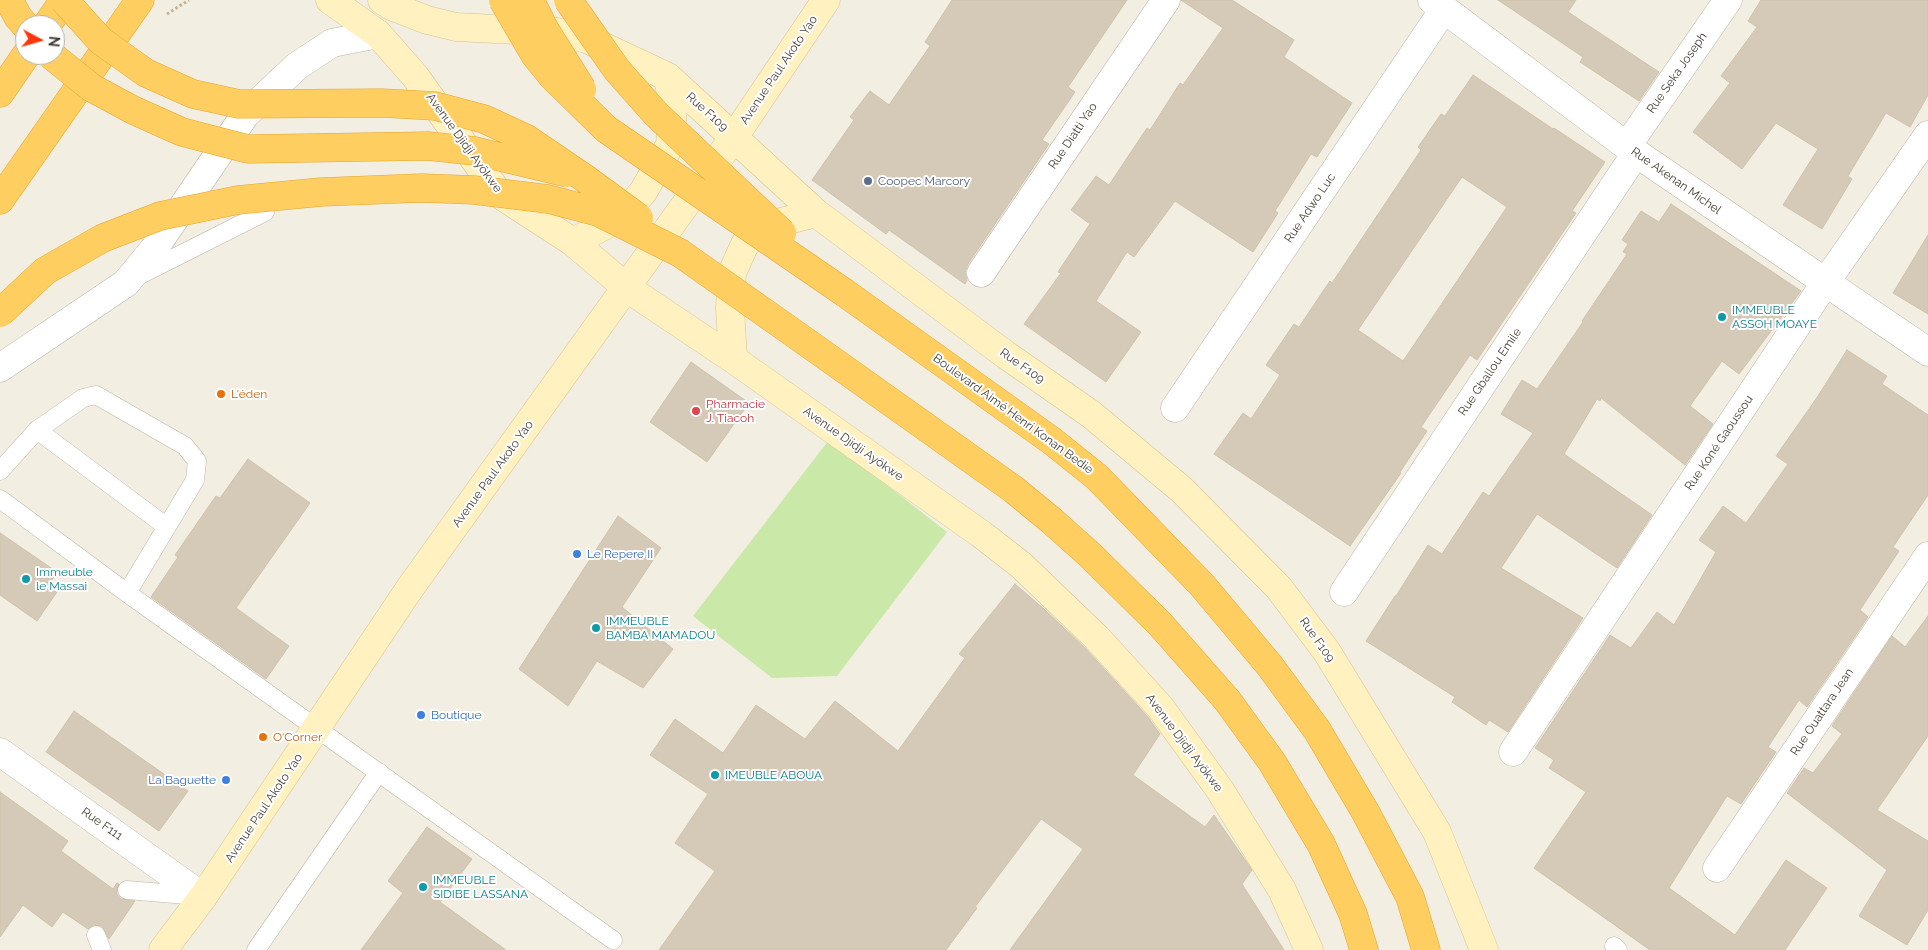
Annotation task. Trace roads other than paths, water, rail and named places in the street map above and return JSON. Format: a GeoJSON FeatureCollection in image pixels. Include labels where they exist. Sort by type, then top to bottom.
{"type":"FeatureCollection","features":[{"type":"Feature","properties":{"kind":"highway"},"geometry":{"type":"LineString","coordinates":[[0,4],[3,0]]}},
{"type":"Feature","properties":{"kind":"highway"},"geometry":{"type":"LineString","coordinates":[[9,0],[17,15]]}},
{"type":"Feature","properties":{"kind":"highway"},"geometry":{"type":"LineString","coordinates":[[54,15],[64,0],[101,41],[146,73],[192,94],[239,104],[382,103],[435,106],[484,119],[527,139],[583,177],[808,344]]}},
{"type":"Feature","properties":{"kind":"highway"},"geometry":{"type":"LineString","coordinates":[[0,200],[140,0]]}},
{"type":"Feature","properties":{"kind":"highway"},"geometry":{"type":"LineString","coordinates":[[503,0],[535,54],[552,76],[606,129],[845,293]]}},
{"type":"Feature","properties":{"kind":"highway"},"geometry":{"type":"LineString","coordinates":[[530,0],[545,30],[606,129]]}},
{"type":"Feature","properties":{"kind":"highway"},"geometry":{"type":"LineString","coordinates":[[568,0],[617,70],[656,114],[845,293]]}},
{"type":"Feature","properties":{"kind":"highway"},"geometry":{"type":"LineString","coordinates":[[0,93],[19,65]]}},
{"type":"Feature","properties":{"kind":"highway"},"geometry":{"type":"LineString","coordinates":[[64,65],[92,88],[133,110],[182,132],[248,149],[428,146],[475,151],[583,177]]}},
{"type":"Feature","properties":{"kind":"highway"},"geometry":{"type":"LineString","coordinates":[[0,313],[46,271],[103,238],[160,216],[247,199],[321,192],[422,188],[474,190],[548,199],[598,212],[680,253],[1014,490],[1090,555],[1160,624],[1227,700],[1272,762],[1321,844],[1353,914],[1364,950]]}},
{"type":"Feature","properties":{"kind":"highway","name":"Boulevard Aimé Henri Konan Bedie"},"geometry":{"type":"LineString","coordinates":[[845,293],[1052,440],[1097,477],[1202,585],[1270,666],[1317,730],[1366,813],[1410,898],[1426,950]]}},
{"type":"Feature","properties":{"kind":"street","name":"Avenue Djidji Ayökwe"},"geometry":{"type":"LineString","coordinates":[[330,0],[378,34],[415,76],[499,194],[572,242],[627,288],[733,359],[981,534],[1021,566],[1097,638],[1160,707],[1220,790],[1282,890],[1309,950]]}},
{"type":"Feature","properties":{"kind":"street","name":"Avenue Paul Akoto Yao"},"geometry":{"type":"LineString","coordinates":[[163,950],[203,897],[410,588],[734,137],[826,0]]}},
{"type":"Feature","properties":{"kind":"street","name":"Rue Diatti Yao"},"geometry":{"type":"LineString","coordinates":[[981,273],[1166,0]]}},
{"type":"Feature","properties":{"kind":"street","name":"Rue Seka Joseph"},"geometry":{"type":"LineString","coordinates":[[1631,149],[1728,0]]}},
{"type":"Feature","properties":{"kind":"street","name":"Rue F109"},"geometry":{"type":"LineString","coordinates":[[386,2],[428,20],[456,27],[557,32],[587,39],[668,77],[816,213],[1006,355],[1092,416],[1182,490],[1280,588],[1327,652],[1437,832],[1484,950]]}},
{"type":"Feature","properties":{"kind":"street","name":"Rue Akenan Michel"},"geometry":{"type":"LineString","coordinates":[[1438,4],[1631,149],[1928,352]]}},
{"type":"Feature","properties":{"kind":"street","name":"Rue Adwo Luc"},"geometry":{"type":"LineString","coordinates":[[1175,408],[1438,4]]}},
{"type":"Feature","properties":{"kind":"street"},"geometry":{"type":"LineString","coordinates":[[0,368],[126,283],[154,249],[245,115],[297,66],[332,43],[378,34]]}},
{"type":"Feature","properties":{"kind":"street"},"geometry":{"type":"LineString","coordinates":[[572,242],[620,217],[642,192],[670,145],[673,106],[668,77]]}},
{"type":"Feature","properties":{"kind":"street","name":"Rue Koné Gaoussou"},"geometry":{"type":"LineString","coordinates":[[1513,752],[1825,283],[1928,135]]}},
{"type":"Feature","properties":{"kind":"street","name":"Rue Gballou Emile"},"geometry":{"type":"LineString","coordinates":[[1344,592],[1631,149]]}},
{"type":"Feature","properties":{"kind":"street"},"geometry":{"type":"LineString","coordinates":[[733,359],[730,308],[732,273],[745,244],[769,225],[816,213]]}},
{"type":"Feature","properties":{"kind":"street","name":"Rue Ouattara Jean"},"geometry":{"type":"LineString","coordinates":[[1717,868],[1928,556]]}},
{"type":"Feature","properties":{"kind":"street","name":"Rue F111"},"geometry":{"type":"LineString","coordinates":[[0,752],[203,897]]}},
{"type":"Feature","properties":{"kind":"lane"},"geometry":{"type":"LineString","coordinates":[[126,283],[265,212]]}},
{"type":"Feature","properties":{"kind":"lane"},"geometry":{"type":"LineString","coordinates":[[0,471],[37,430],[83,398],[96,395],[185,446],[197,461],[195,480],[127,593]]}},
{"type":"Feature","properties":{"kind":"lane"},"geometry":{"type":"LineString","coordinates":[[37,430],[167,527]]}},
{"type":"Feature","properties":{"kind":"lane"},"geometry":{"type":"LineString","coordinates":[[0,499],[127,593],[613,940]]}},
{"type":"Feature","properties":{"kind":"lane"},"geometry":{"type":"LineString","coordinates":[[256,950],[379,772]]}},
{"type":"Feature","properties":{"kind":"lane"},"geometry":{"type":"LineString","coordinates":[[127,890],[203,897]]}},
{"type":"Feature","properties":{"kind":"place","name":"Coopec Marcory"},"geometry":{"type":"Point","coordinates":[868,181]}},
{"type":"Feature","properties":{"kind":"place","name":"IMMEUBLE ASSOH MOAYE"},"geometry":{"type":"Point","coordinates":[1722,317]}},
{"type":"Feature","properties":{"kind":"place","name":"L'éden"},"geometry":{"type":"Point","coordinates":[221,394]}},
{"type":"Feature","properties":{"kind":"place","name":"Pharmacie J. Tiacoh"},"geometry":{"type":"Point","coordinates":[696,411]}},
{"type":"Feature","properties":{"kind":"place","name":"Le Repere II"},"geometry":{"type":"Point","coordinates":[577,554]}},
{"type":"Feature","properties":{"kind":"place","name":"Immeuble le Massai"},"geometry":{"type":"Point","coordinates":[26,579]}},
{"type":"Feature","properties":{"kind":"place","name":"IMMEUBLE BAMBA MAMADOU"},"geometry":{"type":"Point","coordinates":[596,628]}},
{"type":"Feature","properties":{"kind":"place","name":"Boutique"},"geometry":{"type":"Point","coordinates":[421,715]}},
{"type":"Feature","properties":{"kind":"place","name":"O‘Corner"},"geometry":{"type":"Point","coordinates":[263,737]}},
{"type":"Feature","properties":{"kind":"place","name":"IMEUBLE ABOUA"},"geometry":{"type":"Point","coordinates":[715,775]}},
{"type":"Feature","properties":{"kind":"place","name":"La Baguette"},"geometry":{"type":"Point","coordinates":[226,780]}},
{"type":"Feature","properties":{"kind":"place","name":"IMMEUBLE SIDIBE LASSANA"},"geometry":{"type":"Point","coordinates":[423,887]}}]}
